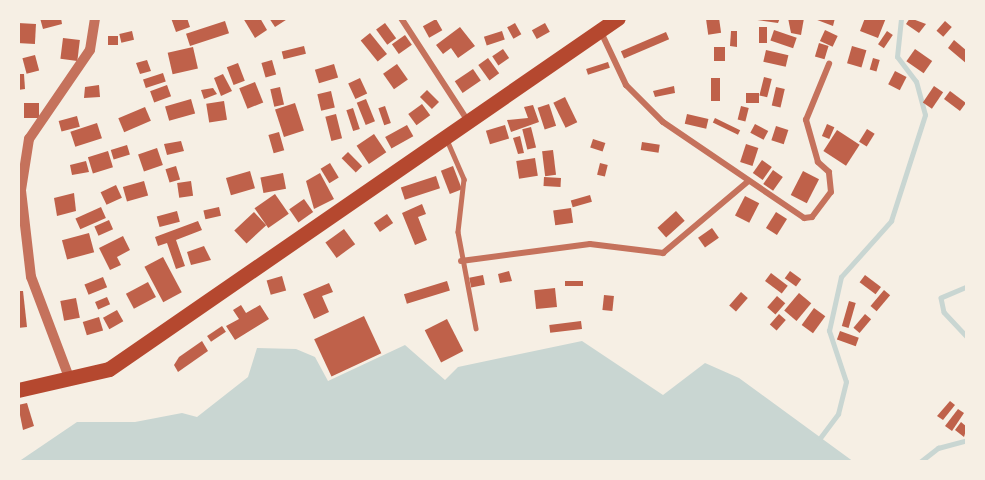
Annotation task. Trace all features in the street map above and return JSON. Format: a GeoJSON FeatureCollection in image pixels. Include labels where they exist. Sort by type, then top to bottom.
{"type":"FeatureCollection","features":[{"type":"Feature","properties":{"kind":"highway"},"geometry":{"type":"LineString","coordinates":[[18,390],[70,380],[109,369],[618,18]]}},
{"type":"Feature","properties":{"kind":"street"},"geometry":{"type":"LineString","coordinates":[[70,380],[31,277],[21,189],[29,139],[90,51],[95,18]]}},
{"type":"Feature","properties":{"kind":"street"},"geometry":{"type":"LineString","coordinates":[[400,18],[468,121]]}},
{"type":"Feature","properties":{"kind":"street"},"geometry":{"type":"LineString","coordinates":[[600,29],[635,96],[746,183],[807,219],[831,192],[829,172],[818,162],[806,120],[829,64]]}},
{"type":"Feature","properties":{"kind":"street"},"geometry":{"type":"LineString","coordinates":[[461,261],[590,244],[663,253],[746,183]]}},
{"type":"Feature","properties":{"kind":"lane"},"geometry":{"type":"LineString","coordinates":[[446,137],[464,179],[458,232],[461,261],[476,328]]}},
{"type":"Feature","properties":{"kind":"shaded area"},"geometry":{"type":"Polygon","coordinates":[[[582,341],[663,395],[705,363],[739,378],[854,462],[18,462],[77,422],[135,422],[182,413],[197,417],[248,377],[257,348],[296,349],[315,357],[328,381],[405,345],[445,380],[458,367],[582,341]]]}},
{"type":"Feature","properties":{"kind":"building"},"geometry":{"type":"Polygon","coordinates":[[[40,18],[61,18],[62,24],[43,29],[40,18]]]}},
{"type":"Feature","properties":{"kind":"building"},"geometry":{"type":"Polygon","coordinates":[[[171,18],[187,18],[190,27],[176,32],[171,18]]]}},
{"type":"Feature","properties":{"kind":"building"},"geometry":{"type":"Polygon","coordinates":[[[243,18],[260,18],[267,30],[255,38],[243,18]]]}},
{"type":"Feature","properties":{"kind":"building"},"geometry":{"type":"Polygon","coordinates":[[[269,18],[289,18],[275,27],[269,18]]]}},
{"type":"Feature","properties":{"kind":"building"},"geometry":{"type":"Polygon","coordinates":[[[719,18],[721,33],[708,35],[706,20],[719,18]]]}},
{"type":"Feature","properties":{"kind":"building"},"geometry":{"type":"Polygon","coordinates":[[[744,18],[780,18],[778,23],[744,18]]]}},
{"type":"Feature","properties":{"kind":"building"},"geometry":{"type":"Polygon","coordinates":[[[788,18],[804,18],[801,35],[791,33],[788,18]]]}},
{"type":"Feature","properties":{"kind":"building"},"geometry":{"type":"Polygon","coordinates":[[[812,18],[835,18],[833,26],[812,18]]]}},
{"type":"Feature","properties":{"kind":"building"},"geometry":{"type":"Polygon","coordinates":[[[865,18],[886,18],[878,38],[860,31],[865,18]]]}},
{"type":"Feature","properties":{"kind":"building"},"geometry":{"type":"Polygon","coordinates":[[[910,18],[926,24],[919,33],[906,24],[910,18]]]}},
{"type":"Feature","properties":{"kind":"building"},"geometry":{"type":"Polygon","coordinates":[[[436,19],[442,30],[429,38],[423,26],[436,19]]]}},
{"type":"Feature","properties":{"kind":"building"},"geometry":{"type":"Polygon","coordinates":[[[225,21],[229,33],[190,46],[186,34],[225,21]]]}},
{"type":"Feature","properties":{"kind":"building"},"geometry":{"type":"Polygon","coordinates":[[[945,21],[952,27],[943,37],[936,31],[945,21]]]}},
{"type":"Feature","properties":{"kind":"building"},"geometry":{"type":"Polygon","coordinates":[[[18,23],[36,24],[35,44],[18,43],[18,23]]]}},
{"type":"Feature","properties":{"kind":"building"},"geometry":{"type":"Polygon","coordinates":[[[385,23],[396,38],[387,45],[376,29],[385,23]]]}},
{"type":"Feature","properties":{"kind":"building"},"geometry":{"type":"Polygon","coordinates":[[[515,23],[521,34],[513,39],[507,27],[515,23]]]}},
{"type":"Feature","properties":{"kind":"building"},"geometry":{"type":"Polygon","coordinates":[[[545,23],[550,32],[537,39],[532,30],[545,23]]]}},
{"type":"Feature","properties":{"kind":"building"},"geometry":{"type":"Polygon","coordinates":[[[460,27],[475,46],[458,58],[451,48],[443,54],[436,45],[460,27]]]}},
{"type":"Feature","properties":{"kind":"building"},"geometry":{"type":"Polygon","coordinates":[[[759,27],[767,27],[767,43],[759,43],[759,27]]]}},
{"type":"Feature","properties":{"kind":"building"},"geometry":{"type":"Polygon","coordinates":[[[774,30],[797,38],[793,48],[770,40],[774,30]]]}},
{"type":"Feature","properties":{"kind":"building"},"geometry":{"type":"Polygon","coordinates":[[[825,30],[838,36],[833,47],[820,41],[825,30]]]}},
{"type":"Feature","properties":{"kind":"building"},"geometry":{"type":"Polygon","coordinates":[[[132,31],[134,40],[121,43],[119,34],[132,31]]]}},
{"type":"Feature","properties":{"kind":"building"},"geometry":{"type":"Polygon","coordinates":[[[502,31],[505,40],[487,45],[484,37],[502,31]]]}},
{"type":"Feature","properties":{"kind":"building"},"geometry":{"type":"Polygon","coordinates":[[[731,31],[737,31],[737,47],[730,46],[731,31]]]}},
{"type":"Feature","properties":{"kind":"building"},"geometry":{"type":"Polygon","coordinates":[[[887,31],[893,35],[884,48],[878,44],[887,31]]]}},
{"type":"Feature","properties":{"kind":"building"},"geometry":{"type":"Polygon","coordinates":[[[666,32],[669,39],[624,59],[621,51],[666,32]]]}},
{"type":"Feature","properties":{"kind":"building"},"geometry":{"type":"Polygon","coordinates":[[[370,33],[387,54],[378,62],[361,41],[370,33]]]}},
{"type":"Feature","properties":{"kind":"building"},"geometry":{"type":"Polygon","coordinates":[[[405,35],[412,45],[399,54],[392,44],[405,35]]]}},
{"type":"Feature","properties":{"kind":"building"},"geometry":{"type":"Polygon","coordinates":[[[108,36],[118,36],[118,45],[108,45],[108,36]]]}},
{"type":"Feature","properties":{"kind":"building"},"geometry":{"type":"Polygon","coordinates":[[[63,38],[80,40],[77,61],[60,59],[63,38]]]}},
{"type":"Feature","properties":{"kind":"building"},"geometry":{"type":"Polygon","coordinates":[[[954,40],[967,51],[967,64],[948,48],[954,40]]]}},
{"type":"Feature","properties":{"kind":"building"},"geometry":{"type":"Polygon","coordinates":[[[819,43],[829,46],[824,59],[815,56],[819,43]]]}},
{"type":"Feature","properties":{"kind":"building"},"geometry":{"type":"Polygon","coordinates":[[[304,46],[306,54],[284,59],[282,52],[304,46]]]}},
{"type":"Feature","properties":{"kind":"building"},"geometry":{"type":"Polygon","coordinates":[[[852,46],[866,50],[861,67],[847,63],[852,46]]]}},
{"type":"Feature","properties":{"kind":"building"},"geometry":{"type":"Polygon","coordinates":[[[193,47],[198,68],[173,74],[168,53],[193,47]]]}},
{"type":"Feature","properties":{"kind":"building"},"geometry":{"type":"Polygon","coordinates":[[[714,47],[725,47],[725,61],[714,61],[714,47]]]}},
{"type":"Feature","properties":{"kind":"building"},"geometry":{"type":"Polygon","coordinates":[[[503,49],[509,58],[498,65],[492,56],[503,49]]]}},
{"type":"Feature","properties":{"kind":"building"},"geometry":{"type":"Polygon","coordinates":[[[915,49],[932,61],[924,73],[906,61],[915,49]]]}},
{"type":"Feature","properties":{"kind":"building"},"geometry":{"type":"Polygon","coordinates":[[[766,50],[788,55],[786,67],[763,62],[766,50]]]}},
{"type":"Feature","properties":{"kind":"building"},"geometry":{"type":"Polygon","coordinates":[[[35,55],[39,70],[27,74],[22,58],[35,55]]]}},
{"type":"Feature","properties":{"kind":"building"},"geometry":{"type":"Polygon","coordinates":[[[488,58],[499,73],[489,80],[478,65],[488,58]]]}},
{"type":"Feature","properties":{"kind":"building"},"geometry":{"type":"Polygon","coordinates":[[[873,58],[880,60],[876,71],[870,70],[873,58]]]}},
{"type":"Feature","properties":{"kind":"building"},"geometry":{"type":"Polygon","coordinates":[[[147,60],[151,71],[140,74],[136,63],[147,60]]]}},
{"type":"Feature","properties":{"kind":"building"},"geometry":{"type":"Polygon","coordinates":[[[272,60],[276,74],[266,77],[261,63],[272,60]]]}},
{"type":"Feature","properties":{"kind":"building"},"geometry":{"type":"Polygon","coordinates":[[[608,62],[610,68],[588,75],[586,69],[608,62]]]}},
{"type":"Feature","properties":{"kind":"building"},"geometry":{"type":"Polygon","coordinates":[[[238,63],[245,81],[234,85],[227,67],[238,63]]]}},
{"type":"Feature","properties":{"kind":"building"},"geometry":{"type":"Polygon","coordinates":[[[334,64],[338,77],[319,83],[315,70],[334,64]]]}},
{"type":"Feature","properties":{"kind":"building"},"geometry":{"type":"Polygon","coordinates":[[[397,64],[408,80],[394,89],[383,74],[397,64]]]}},
{"type":"Feature","properties":{"kind":"building"},"geometry":{"type":"Polygon","coordinates":[[[473,69],[481,81],[463,93],[455,81],[473,69]]]}},
{"type":"Feature","properties":{"kind":"building"},"geometry":{"type":"Polygon","coordinates":[[[895,71],[907,77],[900,90],[888,84],[895,71]]]}},
{"type":"Feature","properties":{"kind":"building"},"geometry":{"type":"Polygon","coordinates":[[[163,73],[166,82],[146,88],[143,79],[163,73]]]}},
{"type":"Feature","properties":{"kind":"building"},"geometry":{"type":"Polygon","coordinates":[[[18,74],[24,74],[25,89],[18,90],[18,74]]]}},
{"type":"Feature","properties":{"kind":"building"},"geometry":{"type":"Polygon","coordinates":[[[223,74],[232,91],[221,96],[214,78],[223,74]]]}},
{"type":"Feature","properties":{"kind":"building"},"geometry":{"type":"Polygon","coordinates":[[[764,77],[772,79],[767,97],[759,95],[764,77]]]}},
{"type":"Feature","properties":{"kind":"building"},"geometry":{"type":"Polygon","coordinates":[[[360,78],[367,93],[355,99],[348,83],[360,78]]]}},
{"type":"Feature","properties":{"kind":"building"},"geometry":{"type":"Polygon","coordinates":[[[711,78],[720,78],[720,101],[711,101],[711,78]]]}},
{"type":"Feature","properties":{"kind":"building"},"geometry":{"type":"Polygon","coordinates":[[[255,82],[263,102],[247,109],[239,88],[255,82]]]}},
{"type":"Feature","properties":{"kind":"building"},"geometry":{"type":"Polygon","coordinates":[[[99,85],[100,97],[84,98],[85,87],[99,85]]]}},
{"type":"Feature","properties":{"kind":"building"},"geometry":{"type":"Polygon","coordinates":[[[167,85],[171,96],[154,102],[150,91],[167,85]]]}},
{"type":"Feature","properties":{"kind":"building"},"geometry":{"type":"Polygon","coordinates":[[[674,86],[675,93],[655,97],[653,91],[674,86]]]}},
{"type":"Feature","properties":{"kind":"building"},"geometry":{"type":"Polygon","coordinates":[[[934,86],[943,92],[932,109],[923,103],[934,86]]]}},
{"type":"Feature","properties":{"kind":"building"},"geometry":{"type":"Polygon","coordinates":[[[280,87],[284,105],[274,107],[270,89],[280,87]]]}},
{"type":"Feature","properties":{"kind":"building"},"geometry":{"type":"Polygon","coordinates":[[[776,87],[785,89],[780,108],[772,106],[776,87]]]}},
{"type":"Feature","properties":{"kind":"building"},"geometry":{"type":"Polygon","coordinates":[[[213,88],[217,94],[204,99],[201,90],[213,88]]]}},
{"type":"Feature","properties":{"kind":"building"},"geometry":{"type":"Polygon","coordinates":[[[427,90],[439,102],[432,109],[420,97],[427,90]]]}},
{"type":"Feature","properties":{"kind":"building"},"geometry":{"type":"Polygon","coordinates":[[[331,91],[335,108],[321,111],[317,94],[331,91]]]}},
{"type":"Feature","properties":{"kind":"building"},"geometry":{"type":"Polygon","coordinates":[[[950,91],[966,103],[960,111],[944,99],[950,91]]]}},
{"type":"Feature","properties":{"kind":"building"},"geometry":{"type":"Polygon","coordinates":[[[746,93],[759,93],[759,103],[746,103],[746,93]]]}},
{"type":"Feature","properties":{"kind":"building"},"geometry":{"type":"Polygon","coordinates":[[[565,97],[577,122],[566,128],[553,103],[565,97]]]}},
{"type":"Feature","properties":{"kind":"building"},"geometry":{"type":"Polygon","coordinates":[[[191,99],[195,113],[169,121],[165,106],[191,99]]]}},
{"type":"Feature","properties":{"kind":"building"},"geometry":{"type":"Polygon","coordinates":[[[366,99],[375,121],[366,125],[357,103],[366,99]]]}},
{"type":"Feature","properties":{"kind":"building"},"geometry":{"type":"Polygon","coordinates":[[[224,101],[227,120],[209,123],[206,104],[224,101]]]}},
{"type":"Feature","properties":{"kind":"building"},"geometry":{"type":"Polygon","coordinates":[[[24,103],[39,103],[39,118],[24,118],[24,103]]]}},
{"type":"Feature","properties":{"kind":"building"},"geometry":{"type":"Polygon","coordinates":[[[295,103],[304,131],[284,137],[275,109],[295,103]]]}},
{"type":"Feature","properties":{"kind":"building"},"geometry":{"type":"Polygon","coordinates":[[[422,104],[430,115],[416,125],[408,114],[422,104]]]}},
{"type":"Feature","properties":{"kind":"building"},"geometry":{"type":"Polygon","coordinates":[[[549,104],[556,126],[545,130],[538,108],[549,104]]]}},
{"type":"Feature","properties":{"kind":"building"},"geometry":{"type":"Polygon","coordinates":[[[533,105],[539,122],[511,132],[507,120],[528,118],[524,107],[533,105]]]}},
{"type":"Feature","properties":{"kind":"building"},"geometry":{"type":"Polygon","coordinates":[[[385,106],[391,123],[384,125],[378,108],[385,106]]]}},
{"type":"Feature","properties":{"kind":"building"},"geometry":{"type":"Polygon","coordinates":[[[741,106],[749,108],[745,122],[738,120],[741,106]]]}},
{"type":"Feature","properties":{"kind":"building"},"geometry":{"type":"Polygon","coordinates":[[[145,107],[151,121],[124,132],[118,118],[145,107]]]}},
{"type":"Feature","properties":{"kind":"building"},"geometry":{"type":"Polygon","coordinates":[[[353,108],[360,129],[353,131],[346,110],[353,108]]]}},
{"type":"Feature","properties":{"kind":"building"},"geometry":{"type":"Polygon","coordinates":[[[336,114],[342,138],[331,141],[325,117],[336,114]]]}},
{"type":"Feature","properties":{"kind":"building"},"geometry":{"type":"Polygon","coordinates":[[[687,114],[708,119],[706,129],[685,124],[687,114]]]}},
{"type":"Feature","properties":{"kind":"building"},"geometry":{"type":"Polygon","coordinates":[[[77,116],[80,127],[61,132],[59,121],[77,116]]]}},
{"type":"Feature","properties":{"kind":"building"},"geometry":{"type":"Polygon","coordinates":[[[715,118],[740,130],[738,135],[713,122],[715,118]]]}},
{"type":"Feature","properties":{"kind":"building"},"geometry":{"type":"Polygon","coordinates":[[[97,123],[102,138],[75,147],[70,132],[97,123]]]}},
{"type":"Feature","properties":{"kind":"building"},"geometry":{"type":"Polygon","coordinates":[[[755,124],[768,131],[764,140],[750,133],[755,124]]]}},
{"type":"Feature","properties":{"kind":"building"},"geometry":{"type":"Polygon","coordinates":[[[827,124],[834,127],[829,139],[822,136],[827,124]]]}},
{"type":"Feature","properties":{"kind":"building"},"geometry":{"type":"Polygon","coordinates":[[[407,125],[413,136],[391,148],[385,137],[407,125]]]}},
{"type":"Feature","properties":{"kind":"building"},"geometry":{"type":"Polygon","coordinates":[[[505,125],[509,138],[490,144],[486,131],[505,125]]]}},
{"type":"Feature","properties":{"kind":"building"},"geometry":{"type":"Polygon","coordinates":[[[776,126],[788,130],[784,144],[771,140],[776,126]]]}},
{"type":"Feature","properties":{"kind":"building"},"geometry":{"type":"Polygon","coordinates":[[[531,127],[536,147],[527,150],[522,129],[531,127]]]}},
{"type":"Feature","properties":{"kind":"building"},"geometry":{"type":"Polygon","coordinates":[[[867,129],[875,134],[867,146],[859,142],[867,129]]]}},
{"type":"Feature","properties":{"kind":"building"},"geometry":{"type":"Polygon","coordinates":[[[837,130],[860,145],[846,166],[823,151],[837,130]]]}},
{"type":"Feature","properties":{"kind":"building"},"geometry":{"type":"Polygon","coordinates":[[[279,132],[284,150],[274,153],[268,135],[279,132]]]}},
{"type":"Feature","properties":{"kind":"building"},"geometry":{"type":"Polygon","coordinates":[[[374,134],[386,152],[369,164],[357,146],[374,134]]]}},
{"type":"Feature","properties":{"kind":"building"},"geometry":{"type":"Polygon","coordinates":[[[520,136],[524,153],[518,154],[513,138],[520,136]]]}},
{"type":"Feature","properties":{"kind":"building"},"geometry":{"type":"Polygon","coordinates":[[[593,139],[605,143],[603,152],[590,148],[593,139]]]}},
{"type":"Feature","properties":{"kind":"building"},"geometry":{"type":"Polygon","coordinates":[[[181,141],[184,151],[167,155],[164,144],[181,141]]]}},
{"type":"Feature","properties":{"kind":"building"},"geometry":{"type":"Polygon","coordinates":[[[642,142],[660,145],[659,153],[641,150],[642,142]]]}},
{"type":"Feature","properties":{"kind":"building"},"geometry":{"type":"Polygon","coordinates":[[[746,144],[758,148],[752,166],[740,162],[746,144]]]}},
{"type":"Feature","properties":{"kind":"building"},"geometry":{"type":"Polygon","coordinates":[[[127,145],[130,155],[114,160],[111,150],[127,145]]]}},
{"type":"Feature","properties":{"kind":"building"},"geometry":{"type":"Polygon","coordinates":[[[157,148],[163,165],[144,172],[138,155],[157,148]]]}},
{"type":"Feature","properties":{"kind":"building"},"geometry":{"type":"Polygon","coordinates":[[[553,150],[556,175],[545,176],[542,151],[553,150]]]}},
{"type":"Feature","properties":{"kind":"building"},"geometry":{"type":"Polygon","coordinates":[[[108,151],[113,167],[93,173],[88,157],[108,151]]]}},
{"type":"Feature","properties":{"kind":"building"},"geometry":{"type":"Polygon","coordinates":[[[348,152],[362,166],[356,173],[342,158],[348,152]]]}},
{"type":"Feature","properties":{"kind":"building"},"geometry":{"type":"Polygon","coordinates":[[[535,158],[538,176],[519,179],[516,161],[535,158]]]}},
{"type":"Feature","properties":{"kind":"building"},"geometry":{"type":"Polygon","coordinates":[[[762,160],[772,167],[763,180],[753,173],[762,160]]]}},
{"type":"Feature","properties":{"kind":"building"},"geometry":{"type":"Polygon","coordinates":[[[86,161],[89,172],[72,175],[70,165],[86,161]]]}},
{"type":"Feature","properties":{"kind":"building"},"geometry":{"type":"Polygon","coordinates":[[[330,163],[339,178],[329,183],[321,169],[330,163]]]}},
{"type":"Feature","properties":{"kind":"building"},"geometry":{"type":"Polygon","coordinates":[[[600,163],[608,165],[605,177],[597,175],[600,163]]]}},
{"type":"Feature","properties":{"kind":"building"},"geometry":{"type":"Polygon","coordinates":[[[176,166],[180,179],[170,183],[165,169],[176,166]]]}},
{"type":"Feature","properties":{"kind":"building"},"geometry":{"type":"Polygon","coordinates":[[[453,166],[462,189],[450,194],[441,171],[453,166]]]}},
{"type":"Feature","properties":{"kind":"building"},"geometry":{"type":"Polygon","coordinates":[[[773,170],[783,177],[773,191],[763,184],[773,170]]]}},
{"type":"Feature","properties":{"kind":"building"},"geometry":{"type":"Polygon","coordinates":[[[250,171],[255,188],[231,195],[226,178],[250,171]]]}},
{"type":"Feature","properties":{"kind":"building"},"geometry":{"type":"Polygon","coordinates":[[[803,171],[819,179],[807,203],[791,195],[803,171]]]}},
{"type":"Feature","properties":{"kind":"building"},"geometry":{"type":"Polygon","coordinates":[[[283,173],[286,189],[263,193],[260,177],[283,173]]]}},
{"type":"Feature","properties":{"kind":"building"},"geometry":{"type":"Polygon","coordinates":[[[320,173],[334,199],[314,209],[306,181],[320,173]]]}},
{"type":"Feature","properties":{"kind":"building"},"geometry":{"type":"Polygon","coordinates":[[[436,176],[440,188],[405,200],[401,187],[436,176]]]}},
{"type":"Feature","properties":{"kind":"building"},"geometry":{"type":"Polygon","coordinates":[[[544,177],[561,178],[561,187],[544,186],[544,177]]]}},
{"type":"Feature","properties":{"kind":"building"},"geometry":{"type":"Polygon","coordinates":[[[144,181],[148,195],[127,201],[123,187],[144,181]]]}},
{"type":"Feature","properties":{"kind":"building"},"geometry":{"type":"Polygon","coordinates":[[[191,181],[193,196],[179,198],[177,183],[191,181]]]}},
{"type":"Feature","properties":{"kind":"building"},"geometry":{"type":"Polygon","coordinates":[[[116,185],[122,198],[107,205],[101,192],[116,185]]]}},
{"type":"Feature","properties":{"kind":"building"},"geometry":{"type":"Polygon","coordinates":[[[74,193],[76,211],[57,216],[54,198],[74,193]]]}},
{"type":"Feature","properties":{"kind":"building"},"geometry":{"type":"Polygon","coordinates":[[[275,194],[289,214],[268,228],[255,208],[275,194]]]}},
{"type":"Feature","properties":{"kind":"building"},"geometry":{"type":"Polygon","coordinates":[[[590,195],[592,202],[573,207],[571,201],[590,195]]]}},
{"type":"Feature","properties":{"kind":"building"},"geometry":{"type":"Polygon","coordinates":[[[745,196],[759,203],[749,223],[735,216],[745,196]]]}},
{"type":"Feature","properties":{"kind":"building"},"geometry":{"type":"Polygon","coordinates":[[[304,199],[313,212],[298,222],[289,209],[304,199]]]}},
{"type":"Feature","properties":{"kind":"building"},"geometry":{"type":"Polygon","coordinates":[[[422,204],[426,214],[418,217],[427,240],[415,245],[402,213],[422,204]]]}},
{"type":"Feature","properties":{"kind":"building"},"geometry":{"type":"Polygon","coordinates":[[[101,207],[106,218],[80,229],[75,218],[101,207]]]}},
{"type":"Feature","properties":{"kind":"building"},"geometry":{"type":"Polygon","coordinates":[[[219,207],[221,216],[205,219],[203,211],[219,207]]]}},
{"type":"Feature","properties":{"kind":"building"},"geometry":{"type":"Polygon","coordinates":[[[571,208],[573,223],[555,225],[553,211],[571,208]]]}},
{"type":"Feature","properties":{"kind":"building"},"geometry":{"type":"Polygon","coordinates":[[[177,211],[180,222],[160,227],[157,216],[177,211]]]}},
{"type":"Feature","properties":{"kind":"building"},"geometry":{"type":"Polygon","coordinates":[[[676,211],[685,221],[666,237],[657,228],[676,211]]]}},
{"type":"Feature","properties":{"kind":"building"},"geometry":{"type":"Polygon","coordinates":[[[254,212],[266,225],[247,244],[234,230],[254,212]]]}},
{"type":"Feature","properties":{"kind":"building"},"geometry":{"type":"Polygon","coordinates":[[[776,212],[787,219],[777,235],[766,228],[776,212]]]}},
{"type":"Feature","properties":{"kind":"building"},"geometry":{"type":"Polygon","coordinates":[[[387,214],[393,223],[380,232],[374,223],[387,214]]]}},
{"type":"Feature","properties":{"kind":"building"},"geometry":{"type":"Polygon","coordinates":[[[109,220],[113,229],[98,236],[94,227],[109,220]]]}},
{"type":"Feature","properties":{"kind":"building"},"geometry":{"type":"Polygon","coordinates":[[[198,221],[202,230],[176,240],[185,266],[176,269],[167,243],[158,246],[155,237],[198,221]]]}},
{"type":"Feature","properties":{"kind":"building"},"geometry":{"type":"Polygon","coordinates":[[[712,228],[719,238],[705,248],[698,238],[712,228]]]}},
{"type":"Feature","properties":{"kind":"building"},"geometry":{"type":"Polygon","coordinates":[[[344,229],[355,244],[337,258],[325,243],[344,229]]]}},
{"type":"Feature","properties":{"kind":"building"},"geometry":{"type":"Polygon","coordinates":[[[89,233],[94,252],[67,260],[62,240],[89,233]]]}},
{"type":"Feature","properties":{"kind":"building"},"geometry":{"type":"Polygon","coordinates":[[[123,236],[130,250],[117,257],[121,265],[110,270],[99,248],[123,236]]]}},
{"type":"Feature","properties":{"kind":"building"},"geometry":{"type":"Polygon","coordinates":[[[204,246],[211,260],[191,265],[187,252],[204,246]]]}},
{"type":"Feature","properties":{"kind":"building"},"geometry":{"type":"Polygon","coordinates":[[[163,257],[182,292],[163,302],[144,267],[163,257]]]}},
{"type":"Feature","properties":{"kind":"building"},"geometry":{"type":"Polygon","coordinates":[[[509,271],[512,281],[500,283],[498,274],[509,271]]]}},
{"type":"Feature","properties":{"kind":"building"},"geometry":{"type":"Polygon","coordinates":[[[790,271],[801,279],[796,287],[785,278],[790,271]]]}},
{"type":"Feature","properties":{"kind":"building"},"geometry":{"type":"Polygon","coordinates":[[[771,273],[788,286],[782,294],[765,281],[771,273]]]}},
{"type":"Feature","properties":{"kind":"building"},"geometry":{"type":"Polygon","coordinates":[[[483,275],[485,285],[471,287],[469,278],[483,275]]]}},
{"type":"Feature","properties":{"kind":"building"},"geometry":{"type":"Polygon","coordinates":[[[865,275],[881,287],[876,294],[860,282],[865,275]]]}},
{"type":"Feature","properties":{"kind":"building"},"geometry":{"type":"Polygon","coordinates":[[[282,276],[286,290],[271,295],[267,280],[282,276]]]}},
{"type":"Feature","properties":{"kind":"building"},"geometry":{"type":"Polygon","coordinates":[[[103,277],[107,287],[89,295],[84,284],[103,277]]]}},
{"type":"Feature","properties":{"kind":"building"},"geometry":{"type":"Polygon","coordinates":[[[447,281],[450,291],[407,304],[404,294],[447,281]]]}},
{"type":"Feature","properties":{"kind":"building"},"geometry":{"type":"Polygon","coordinates":[[[565,281],[583,281],[583,286],[565,286],[565,281]]]}},
{"type":"Feature","properties":{"kind":"building"},"geometry":{"type":"Polygon","coordinates":[[[148,282],[156,297],[134,309],[126,294],[148,282]]]}},
{"type":"Feature","properties":{"kind":"building"},"geometry":{"type":"Polygon","coordinates":[[[329,283],[333,292],[322,296],[329,312],[314,319],[303,294],[329,283]]]}},
{"type":"Feature","properties":{"kind":"building"},"geometry":{"type":"Polygon","coordinates":[[[555,288],[557,307],[536,309],[534,290],[555,288]]]}},
{"type":"Feature","properties":{"kind":"building"},"geometry":{"type":"Polygon","coordinates":[[[884,290],[890,295],[877,311],[871,306],[884,290]]]}},
{"type":"Feature","properties":{"kind":"building"},"geometry":{"type":"Polygon","coordinates":[[[18,291],[23,291],[27,327],[18,328],[18,291]]]}},
{"type":"Feature","properties":{"kind":"building"},"geometry":{"type":"Polygon","coordinates":[[[741,292],[748,298],[736,311],[729,306],[741,292]]]}},
{"type":"Feature","properties":{"kind":"building"},"geometry":{"type":"Polygon","coordinates":[[[799,293],[811,303],[796,321],[784,311],[799,293]]]}},
{"type":"Feature","properties":{"kind":"building"},"geometry":{"type":"Polygon","coordinates":[[[604,295],[614,296],[612,311],[602,310],[604,295]]]}},
{"type":"Feature","properties":{"kind":"building"},"geometry":{"type":"Polygon","coordinates":[[[777,296],[785,303],[775,315],[767,307],[777,296]]]}},
{"type":"Feature","properties":{"kind":"building"},"geometry":{"type":"Polygon","coordinates":[[[107,297],[110,304],[98,309],[95,302],[107,297]]]}},
{"type":"Feature","properties":{"kind":"building"},"geometry":{"type":"Polygon","coordinates":[[[76,298],[80,318],[64,321],[60,301],[76,298]]]}},
{"type":"Feature","properties":{"kind":"building"},"geometry":{"type":"Polygon","coordinates":[[[849,301],[856,303],[849,328],[842,326],[849,301]]]}},
{"type":"Feature","properties":{"kind":"building"},"geometry":{"type":"Polygon","coordinates":[[[241,305],[246,313],[260,305],[269,319],[235,340],[226,326],[239,319],[233,310],[241,305]]]}},
{"type":"Feature","properties":{"kind":"building"},"geometry":{"type":"Polygon","coordinates":[[[814,308],[825,316],[813,333],[802,325],[814,308]]]}},
{"type":"Feature","properties":{"kind":"building"},"geometry":{"type":"Polygon","coordinates":[[[117,310],[123,321],[109,329],[103,318],[117,310]]]}},
{"type":"Feature","properties":{"kind":"building"},"geometry":{"type":"Polygon","coordinates":[[[779,314],[786,320],[777,330],[770,325],[779,314]]]}},
{"type":"Feature","properties":{"kind":"building"},"geometry":{"type":"Polygon","coordinates":[[[865,314],[871,319],[860,333],[853,328],[865,314]]]}},
{"type":"Feature","properties":{"kind":"building"},"geometry":{"type":"Polygon","coordinates":[[[364,316],[381,353],[331,376],[314,339],[364,316]]]}},
{"type":"Feature","properties":{"kind":"building"},"geometry":{"type":"Polygon","coordinates":[[[99,317],[103,330],[87,335],[83,322],[99,317]]]}},
{"type":"Feature","properties":{"kind":"building"},"geometry":{"type":"Polygon","coordinates":[[[447,319],[463,351],[441,362],[425,330],[447,319]]]}},
{"type":"Feature","properties":{"kind":"building"},"geometry":{"type":"Polygon","coordinates":[[[581,321],[582,329],[550,333],[549,325],[581,321]]]}},
{"type":"Feature","properties":{"kind":"building"},"geometry":{"type":"Polygon","coordinates":[[[222,326],[226,332],[211,342],[207,336],[222,326]]]}},
{"type":"Feature","properties":{"kind":"building"},"geometry":{"type":"Polygon","coordinates":[[[840,331],[859,338],[856,346],[837,339],[840,331]]]}},
{"type":"Feature","properties":{"kind":"building"},"geometry":{"type":"Polygon","coordinates":[[[202,341],[208,351],[178,372],[174,365],[179,357],[202,341]]]}},
{"type":"Feature","properties":{"kind":"building"},"geometry":{"type":"Polygon","coordinates":[[[950,401],[955,405],[943,420],[937,416],[950,401]]]}},
{"type":"Feature","properties":{"kind":"building"},"geometry":{"type":"Polygon","coordinates":[[[27,403],[34,426],[23,430],[18,405],[27,403]]]}},
{"type":"Feature","properties":{"kind":"building"},"geometry":{"type":"Polygon","coordinates":[[[958,409],[964,413],[952,431],[945,426],[958,409]]]}},
{"type":"Feature","properties":{"kind":"building"},"geometry":{"type":"Polygon","coordinates":[[[961,422],[967,427],[964,437],[955,430],[961,422]]]}},
{"type":"Feature","properties":{"kind":"waterway"},"geometry":{"type":"LineString","coordinates":[[820,438],[838,414],[846,382],[829,331],[841,277],[891,221],[925,115],[916,82],[897,57],[901,18]]}},
{"type":"Feature","properties":{"kind":"waterway"},"geometry":{"type":"LineString","coordinates":[[967,287],[941,298],[944,312],[967,337]]}},
{"type":"Feature","properties":{"kind":"waterway"},"geometry":{"type":"LineString","coordinates":[[920,462],[938,448],[967,440]]}}]}
